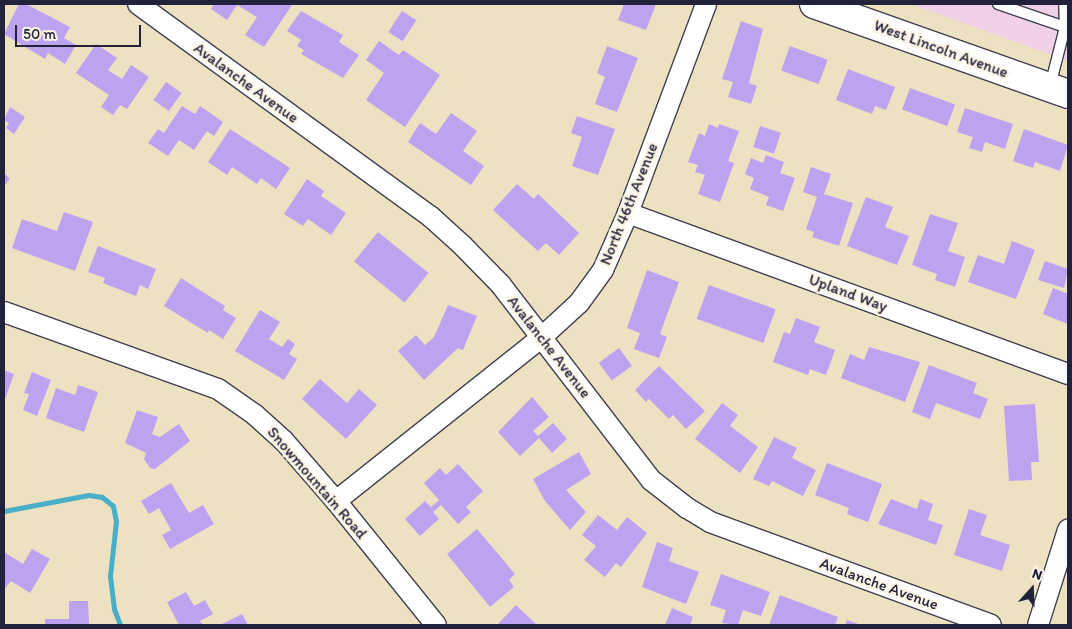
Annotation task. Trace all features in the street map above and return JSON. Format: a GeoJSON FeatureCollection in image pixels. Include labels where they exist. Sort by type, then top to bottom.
{"type":"FeatureCollection","features":[{"type":"Feature","properties":{"kind":"street","name":"Avalanche Avenue"},"geometry":{"type":"LineString","coordinates":[[138,4],[430,216],[502,285],[651,480],[687,508],[710,522],[991,625]]}},
{"type":"Feature","properties":{"kind":"street","name":"North 46th Avenue"},"geometry":{"type":"LineString","coordinates":[[336,501],[542,337],[579,302],[603,270],[628,212],[706,4]]}},
{"type":"Feature","properties":{"kind":"street","name":"West Lincoln Avenue"},"geometry":{"type":"LineString","coordinates":[[814,4],[1059,91]]}},
{"type":"Feature","properties":{"kind":"street","name":"Upland Way"},"geometry":{"type":"LineString","coordinates":[[628,212],[1068,374]]}},
{"type":"Feature","properties":{"kind":"street","name":"Snowmountain Road"},"geometry":{"type":"LineString","coordinates":[[4,312],[218,389],[254,414],[284,441],[336,501],[436,625]]}},
{"type":"Feature","properties":{"kind":"street"},"geometry":{"type":"LineString","coordinates":[[1038,625],[1068,530]]}},
{"type":"Feature","properties":{"kind":"lane"},"geometry":{"type":"LineString","coordinates":[[998,4],[1065,28]]}},
{"type":"Feature","properties":{"kind":"lane"},"geometry":{"type":"LineString","coordinates":[[1059,91],[1065,28],[1064,4]]}},
{"type":"Feature","properties":{"kind":"shaded area"},"geometry":{"type":"Polygon","coordinates":[[[911,4],[1068,4],[1068,61],[911,4]]]}},
{"type":"Feature","properties":{"kind":"building"},"geometry":{"type":"Polygon","coordinates":[[[19,4],[26,4],[70,27],[64,38],[76,45],[65,64],[48,53],[45,59],[4,34],[19,4]]]}},
{"type":"Feature","properties":{"kind":"building"},"geometry":{"type":"Polygon","coordinates":[[[214,4],[292,5],[264,47],[245,35],[257,17],[237,5],[227,20],[211,9],[214,4]]]}},
{"type":"Feature","properties":{"kind":"building"},"geometry":{"type":"Polygon","coordinates":[[[624,4],[656,4],[646,30],[618,20],[624,4]]]}},
{"type":"Feature","properties":{"kind":"building"},"geometry":{"type":"Polygon","coordinates":[[[301,11],[343,35],[339,42],[359,55],[343,78],[301,54],[304,50],[297,46],[301,40],[287,31],[301,11]]]}},
{"type":"Feature","properties":{"kind":"building"},"geometry":{"type":"Polygon","coordinates":[[[402,11],[416,20],[403,41],[388,32],[402,11]]]}},
{"type":"Feature","properties":{"kind":"building"},"geometry":{"type":"Polygon","coordinates":[[[741,21],[763,29],[749,83],[757,86],[751,104],[728,97],[733,82],[722,79],[741,21]]]}},
{"type":"Feature","properties":{"kind":"building"},"geometry":{"type":"Polygon","coordinates":[[[379,41],[399,55],[403,50],[440,75],[405,127],[366,100],[384,73],[366,60],[379,41]]]}},
{"type":"Feature","properties":{"kind":"building"},"geometry":{"type":"Polygon","coordinates":[[[96,44],[117,58],[108,70],[122,79],[131,65],[149,77],[127,109],[120,105],[113,115],[101,107],[109,95],[76,73],[96,44]]]}},
{"type":"Feature","properties":{"kind":"building"},"geometry":{"type":"Polygon","coordinates":[[[607,46],[638,58],[617,112],[595,104],[605,77],[597,73],[607,46]]]}},
{"type":"Feature","properties":{"kind":"building"},"geometry":{"type":"Polygon","coordinates":[[[790,46],[828,60],[819,84],[781,70],[790,46]]]}},
{"type":"Feature","properties":{"kind":"building"},"geometry":{"type":"Polygon","coordinates":[[[848,69],[895,87],[886,110],[875,106],[872,114],[836,100],[848,69]]]}},
{"type":"Feature","properties":{"kind":"building"},"geometry":{"type":"Polygon","coordinates":[[[166,82],[182,93],[169,111],[153,100],[166,82]]]}},
{"type":"Feature","properties":{"kind":"building"},"geometry":{"type":"Polygon","coordinates":[[[910,88],[955,104],[947,126],[902,110],[910,88]]]}},
{"type":"Feature","properties":{"kind":"building"},"geometry":{"type":"Polygon","coordinates":[[[182,106],[195,114],[200,106],[223,122],[214,136],[207,131],[194,150],[179,140],[168,156],[148,143],[158,129],[164,133],[182,106]]]}},
{"type":"Feature","properties":{"kind":"building"},"geometry":{"type":"Polygon","coordinates":[[[10,107],[25,117],[14,134],[6,128],[9,123],[4,120],[10,107]]]}},
{"type":"Feature","properties":{"kind":"building"},"geometry":{"type":"Polygon","coordinates":[[[965,108],[1013,124],[1005,149],[985,142],[982,152],[969,148],[973,137],[957,132],[965,108]]]}},
{"type":"Feature","properties":{"kind":"building"},"geometry":{"type":"Polygon","coordinates":[[[451,113],[477,131],[463,151],[484,166],[471,185],[408,142],[420,123],[436,134],[451,113]]]}},
{"type":"Feature","properties":{"kind":"building"},"geometry":{"type":"Polygon","coordinates":[[[577,116],[615,129],[598,175],[572,166],[582,137],[571,133],[577,116]]]}},
{"type":"Feature","properties":{"kind":"building"},"geometry":{"type":"Polygon","coordinates":[[[709,124],[718,128],[719,124],[739,131],[728,161],[734,163],[720,202],[698,194],[705,175],[695,172],[698,165],[688,162],[699,133],[705,136],[709,124]]]}},
{"type":"Feature","properties":{"kind":"building"},"geometry":{"type":"Polygon","coordinates":[[[760,126],[781,133],[774,154],[753,147],[760,126]]]}},
{"type":"Feature","properties":{"kind":"building"},"geometry":{"type":"Polygon","coordinates":[[[230,129],[290,168],[276,189],[261,178],[257,184],[232,167],[227,175],[208,162],[230,129]]]}},
{"type":"Feature","properties":{"kind":"building"},"geometry":{"type":"Polygon","coordinates":[[[1024,129],[1068,145],[1060,171],[1035,162],[1033,168],[1013,161],[1024,129]]]}},
{"type":"Feature","properties":{"kind":"building"},"geometry":{"type":"Polygon","coordinates":[[[766,155],[784,162],[780,173],[795,178],[783,211],[766,205],[769,197],[750,189],[754,178],[745,174],[751,158],[763,163],[766,155]]]}},
{"type":"Feature","properties":{"kind":"building"},"geometry":{"type":"Polygon","coordinates":[[[811,167],[831,174],[824,194],[853,203],[839,246],[812,237],[814,232],[806,229],[817,197],[803,192],[811,167]]]}},
{"type":"Feature","properties":{"kind":"building"},"geometry":{"type":"Polygon","coordinates":[[[4,173],[10,179],[4,186],[4,173]]]}},
{"type":"Feature","properties":{"kind":"building"},"geometry":{"type":"Polygon","coordinates":[[[307,179],[324,191],[321,196],[346,213],[331,235],[308,219],[303,226],[284,214],[307,179]]]}},
{"type":"Feature","properties":{"kind":"building"},"geometry":{"type":"Polygon","coordinates":[[[517,184],[534,199],[538,194],[579,233],[559,255],[546,243],[538,251],[493,210],[517,184]]]}},
{"type":"Feature","properties":{"kind":"building"},"geometry":{"type":"Polygon","coordinates":[[[866,197],[893,207],[885,227],[909,236],[897,265],[847,246],[866,197]]]}},
{"type":"Feature","properties":{"kind":"building"},"geometry":{"type":"Polygon","coordinates":[[[64,212],[93,222],[75,271],[12,248],[22,219],[57,231],[64,212]]]}},
{"type":"Feature","properties":{"kind":"building"},"geometry":{"type":"Polygon","coordinates":[[[930,214],[958,223],[948,251],[965,257],[955,287],[935,280],[937,274],[912,265],[930,214]]]}},
{"type":"Feature","properties":{"kind":"building"},"geometry":{"type":"Polygon","coordinates":[[[378,232],[429,273],[405,302],[354,262],[378,232]]]}},
{"type":"Feature","properties":{"kind":"building"},"geometry":{"type":"Polygon","coordinates":[[[1012,241],[1035,250],[1016,299],[968,282],[978,255],[1004,264],[1012,241]]]}},
{"type":"Feature","properties":{"kind":"building"},"geometry":{"type":"Polygon","coordinates":[[[98,246],[156,269],[148,289],[140,285],[136,296],[103,283],[105,278],[88,272],[98,246]]]}},
{"type":"Feature","properties":{"kind":"building"},"geometry":{"type":"Polygon","coordinates":[[[1045,261],[1068,269],[1064,288],[1038,280],[1045,261]]]}},
{"type":"Feature","properties":{"kind":"building"},"geometry":{"type":"Polygon","coordinates":[[[647,270],[679,282],[660,334],[667,337],[659,358],[634,349],[640,333],[627,328],[647,270]]]}},
{"type":"Feature","properties":{"kind":"building"},"geometry":{"type":"Polygon","coordinates":[[[181,278],[225,306],[223,310],[236,318],[223,339],[209,330],[208,333],[164,306],[181,278]]]}},
{"type":"Feature","properties":{"kind":"building"},"geometry":{"type":"Polygon","coordinates":[[[709,285],[776,309],[763,343],[697,319],[709,285]]]}},
{"type":"Feature","properties":{"kind":"building"},"geometry":{"type":"Polygon","coordinates":[[[1053,288],[1068,294],[1068,324],[1043,314],[1053,288]]]}},
{"type":"Feature","properties":{"kind":"building"},"geometry":{"type":"Polygon","coordinates":[[[448,305],[477,316],[463,350],[458,348],[424,380],[398,351],[416,335],[425,345],[434,337],[448,305]]]}},
{"type":"Feature","properties":{"kind":"building"},"geometry":{"type":"Polygon","coordinates":[[[260,310],[280,322],[269,339],[282,347],[288,339],[295,344],[289,354],[297,359],[284,380],[235,351],[260,310]]]}},
{"type":"Feature","properties":{"kind":"building"},"geometry":{"type":"Polygon","coordinates":[[[796,318],[820,327],[814,342],[835,350],[826,375],[810,369],[808,375],[773,362],[784,332],[790,334],[796,318]]]}},
{"type":"Feature","properties":{"kind":"building"},"geometry":{"type":"Polygon","coordinates":[[[869,347],[920,362],[905,402],[841,378],[850,354],[864,360],[869,347]]]}},
{"type":"Feature","properties":{"kind":"building"},"geometry":{"type":"Polygon","coordinates":[[[619,348],[632,366],[612,380],[599,363],[619,348]]]}},
{"type":"Feature","properties":{"kind":"building"},"geometry":{"type":"Polygon","coordinates":[[[929,365],[977,383],[973,393],[988,399],[980,419],[936,403],[930,419],[912,412],[929,365]]]}},
{"type":"Feature","properties":{"kind":"building"},"geometry":{"type":"Polygon","coordinates":[[[659,366],[705,411],[686,429],[673,415],[669,419],[649,399],[646,402],[635,390],[659,366]]]}},
{"type":"Feature","properties":{"kind":"building"},"geometry":{"type":"Polygon","coordinates":[[[4,370],[14,374],[4,402],[4,370]]]}},
{"type":"Feature","properties":{"kind":"building"},"geometry":{"type":"Polygon","coordinates":[[[32,372],[51,380],[37,416],[23,410],[29,394],[24,393],[32,372]]]}},
{"type":"Feature","properties":{"kind":"building"},"geometry":{"type":"Polygon","coordinates":[[[320,379],[347,403],[359,389],[377,405],[346,439],[302,399],[320,379]]]}},
{"type":"Feature","properties":{"kind":"building"},"geometry":{"type":"Polygon","coordinates":[[[78,385],[98,392],[84,432],[46,418],[56,388],[75,395],[78,385]]]}},
{"type":"Feature","properties":{"kind":"building"},"geometry":{"type":"Polygon","coordinates":[[[532,397],[549,417],[533,431],[538,436],[553,423],[567,439],[552,453],[539,438],[520,456],[498,432],[532,397]]]}},
{"type":"Feature","properties":{"kind":"building"},"geometry":{"type":"Polygon","coordinates":[[[722,403],[738,415],[730,426],[758,447],[740,473],[695,439],[722,403]]]}},
{"type":"Feature","properties":{"kind":"building"},"geometry":{"type":"Polygon","coordinates":[[[1035,404],[1039,462],[1031,462],[1032,480],[1009,481],[1004,406],[1035,404]]]}},
{"type":"Feature","properties":{"kind":"building"},"geometry":{"type":"Polygon","coordinates":[[[137,410],[158,417],[152,434],[160,437],[179,424],[190,441],[155,469],[150,468],[144,459],[146,453],[125,443],[137,410]]]}},
{"type":"Feature","properties":{"kind":"building"},"geometry":{"type":"Polygon","coordinates":[[[774,437],[797,448],[792,458],[816,470],[803,496],[772,481],[769,486],[753,479],[774,437]]]}},
{"type":"Feature","properties":{"kind":"building"},"geometry":{"type":"Polygon","coordinates":[[[579,452],[591,474],[566,490],[586,512],[570,530],[545,501],[533,479],[579,452]]]}},
{"type":"Feature","properties":{"kind":"building"},"geometry":{"type":"Polygon","coordinates":[[[827,463],[882,484],[868,522],[847,514],[849,508],[815,495],[827,463]]]}},
{"type":"Feature","properties":{"kind":"building"},"geometry":{"type":"Polygon","coordinates":[[[458,464],[483,491],[466,507],[471,512],[458,524],[441,505],[433,512],[439,519],[420,536],[405,519],[425,501],[431,507],[439,500],[424,483],[440,468],[446,475],[458,464]]]}},
{"type":"Feature","properties":{"kind":"building"},"geometry":{"type":"Polygon","coordinates":[[[171,483],[189,513],[203,505],[214,524],[170,549],[162,535],[171,530],[159,508],[149,514],[141,501],[171,483]]]}},
{"type":"Feature","properties":{"kind":"building"},"geometry":{"type":"Polygon","coordinates":[[[891,499],[917,509],[920,499],[933,504],[928,520],[943,525],[936,545],[878,524],[891,499]]]}},
{"type":"Feature","properties":{"kind":"building"},"geometry":{"type":"Polygon","coordinates":[[[969,509],[987,515],[980,535],[1010,545],[1002,571],[954,555],[969,509]]]}},
{"type":"Feature","properties":{"kind":"building"},"geometry":{"type":"Polygon","coordinates":[[[598,515],[617,530],[627,517],[647,533],[621,567],[616,563],[605,577],[584,560],[596,546],[582,535],[598,515]]]}},
{"type":"Feature","properties":{"kind":"building"},"geometry":{"type":"Polygon","coordinates":[[[477,529],[515,574],[509,580],[514,587],[490,607],[447,554],[477,529]]]}},
{"type":"Feature","properties":{"kind":"building"},"geometry":{"type":"Polygon","coordinates":[[[657,542],[673,548],[669,561],[699,572],[686,604],[642,587],[657,542]]]}},
{"type":"Feature","properties":{"kind":"building"},"geometry":{"type":"Polygon","coordinates":[[[32,549],[50,559],[30,593],[11,581],[4,590],[4,552],[23,564],[32,549]]]}},
{"type":"Feature","properties":{"kind":"building"},"geometry":{"type":"Polygon","coordinates":[[[721,574],[770,592],[761,616],[743,610],[738,625],[722,623],[726,610],[710,605],[721,574]]]}},
{"type":"Feature","properties":{"kind":"building"},"geometry":{"type":"Polygon","coordinates":[[[186,592],[194,606],[205,600],[213,614],[200,621],[203,625],[179,625],[167,602],[186,592]]]}},
{"type":"Feature","properties":{"kind":"building"},"geometry":{"type":"Polygon","coordinates":[[[780,595],[838,617],[835,625],[769,625],[780,595]]]}},
{"type":"Feature","properties":{"kind":"building"},"geometry":{"type":"Polygon","coordinates":[[[69,601],[88,601],[89,625],[45,625],[45,619],[69,619],[69,601]]]}},
{"type":"Feature","properties":{"kind":"building"},"geometry":{"type":"Polygon","coordinates":[[[516,605],[537,625],[498,624],[516,605]]]}},
{"type":"Feature","properties":{"kind":"building"},"geometry":{"type":"Polygon","coordinates":[[[672,608],[693,617],[690,625],[665,625],[672,608]]]}},
{"type":"Feature","properties":{"kind":"building"},"geometry":{"type":"Polygon","coordinates":[[[242,614],[248,625],[220,625],[242,614]]]}},
{"type":"Feature","properties":{"kind":"building"},"geometry":{"type":"Polygon","coordinates":[[[847,620],[861,625],[845,625],[847,620]]]}},
{"type":"Feature","properties":{"kind":"waterway"},"geometry":{"type":"LineString","coordinates":[[4,511],[89,495],[102,497],[113,506],[116,521],[110,576],[114,609],[120,625]]}}]}
